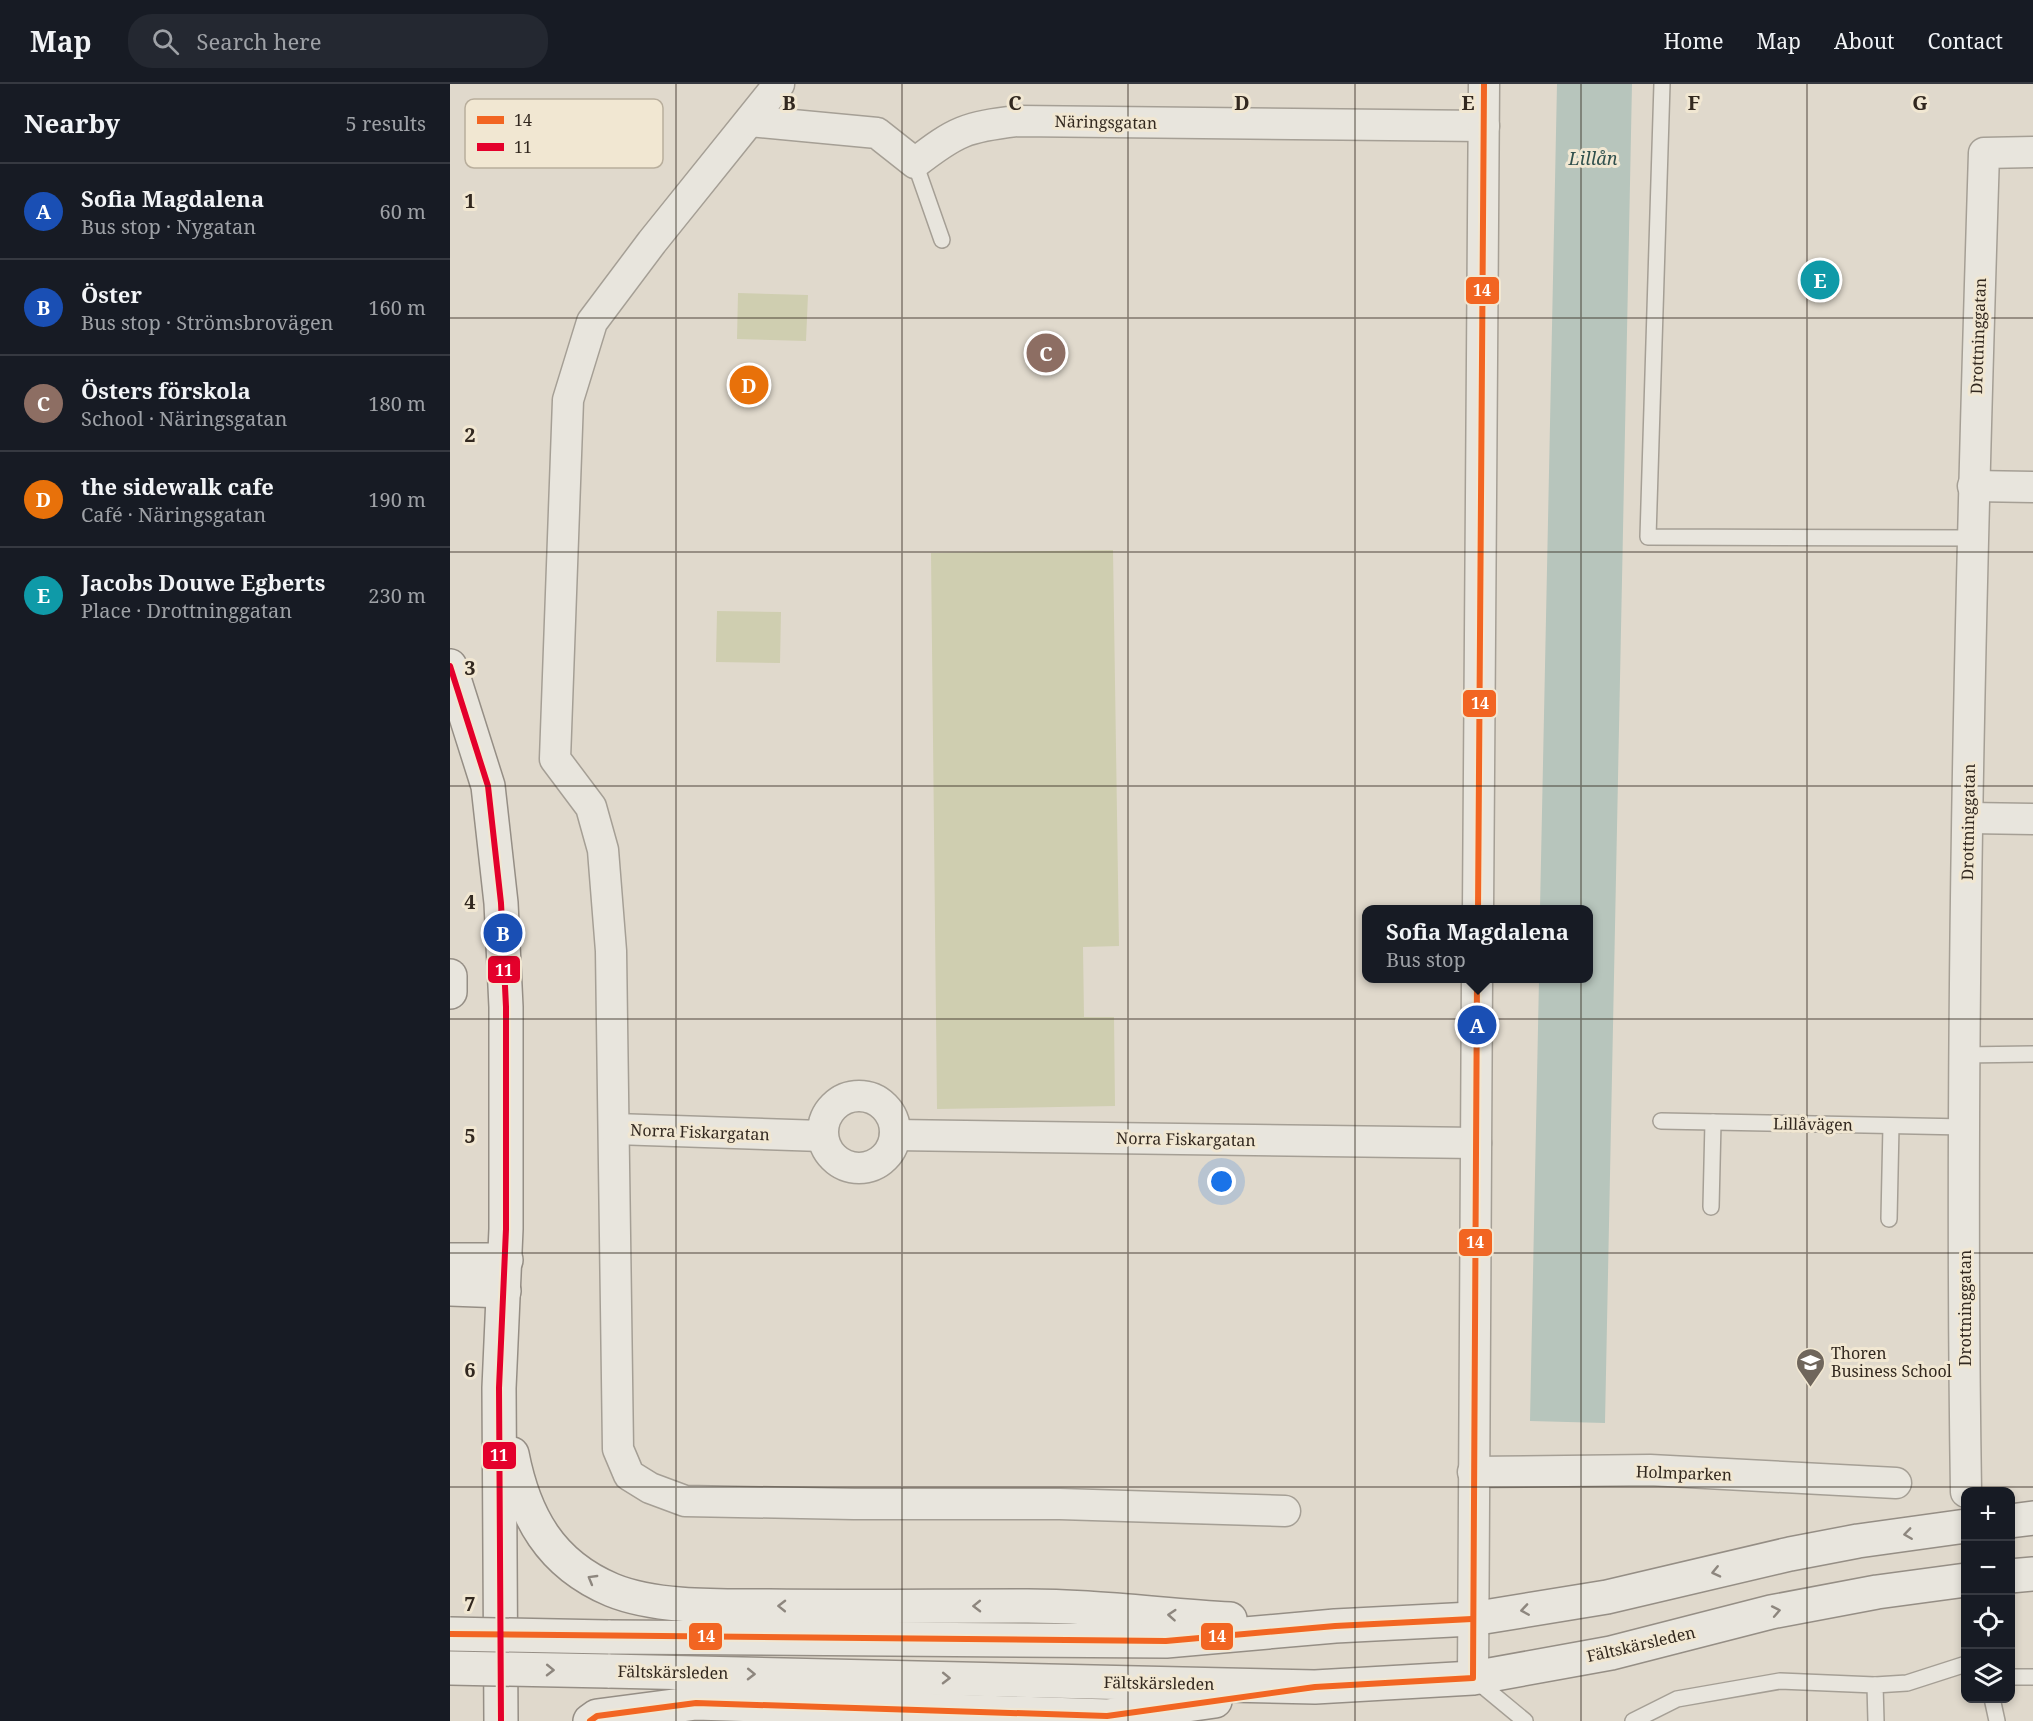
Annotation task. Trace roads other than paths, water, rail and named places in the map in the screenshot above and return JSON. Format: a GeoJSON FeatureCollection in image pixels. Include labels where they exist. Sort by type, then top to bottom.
{"type":"FeatureCollection","features":[{"type":"Feature","properties":{"kind":"main road"},"geometry":{"type":"LineString","coordinates":[[450,666],[488,786],[501,903],[506,1007],[505,1276],[500,1388],[501,1721]]}},
{"type":"Feature","properties":{"kind":"main road"},"geometry":{"type":"LineString","coordinates":[[450,976],[450,992]]}},
{"type":"Feature","properties":{"kind":"main road"},"geometry":{"type":"LineString","coordinates":[[450,1260],[505,1276]]}},
{"type":"Feature","properties":{"kind":"main road"},"geometry":{"type":"LineString","coordinates":[[450,1290],[505,1276]]}},
{"type":"Feature","properties":{"kind":"main road"},"geometry":{"type":"LineString","coordinates":[[500,1388],[517,1479],[527,1511],[543,1539],[584,1575],[610,1589],[635,1598],[719,1606],[1021,1606],[1335,1626]]}},
{"type":"Feature","properties":{"kind":"main road"},"geometry":{"type":"LineString","coordinates":[[2015,1520],[2033,1518]]}},
{"type":"Feature","properties":{"kind":"main road","name":"Fältskärsleden"},"geometry":{"type":"LineString","coordinates":[[450,1634],[1166,1641],[1335,1626],[1472,1619],[1607,1597],[1858,1541],[1961,1527]]}},
{"type":"Feature","properties":{"kind":"main road"},"geometry":{"type":"LineString","coordinates":[[2015,1576],[2033,1574]]}},
{"type":"Feature","properties":{"kind":"main road","name":"Fältskärsleden"},"geometry":{"type":"LineString","coordinates":[[450,1668],[1315,1687],[1473,1678],[1611,1653],[1771,1612],[1877,1592],[1961,1581]]}},
{"type":"Feature","properties":{"kind":"main road"},"geometry":{"type":"LineString","coordinates":[[590,1721],[597,1716],[696,1703],[1107,1716],[1315,1687]]}},
{"type":"Feature","properties":{"kind":"street"},"geometry":{"type":"LineString","coordinates":[[779,84],[652,242],[592,322],[568,400],[555,759],[591,807],[603,850],[611,951],[618,1449],[629,1475],[650,1488],[685,1501],[1060,1504],[1285,1511]]}},
{"type":"Feature","properties":{"kind":"street"},"geometry":{"type":"LineString","coordinates":[[1478,905],[1484,84]]}},
{"type":"Feature","properties":{"kind":"street"},"geometry":{"type":"LineString","coordinates":[[750,121],[877,133],[915,163]]}},
{"type":"Feature","properties":{"kind":"street","name":"Näringsgatan"},"geometry":{"type":"LineString","coordinates":[[915,163],[947,138],[976,126],[1018,122],[1484,126]]}},
{"type":"Feature","properties":{"kind":"street","name":"Drottninggatan"},"geometry":{"type":"LineString","coordinates":[[1966,1487],[1963,1055],[1969,818],[1973,486],[1984,153],[2033,152]]}},
{"type":"Feature","properties":{"kind":"street"},"geometry":{"type":"LineString","coordinates":[[1973,486],[2033,487]]}},
{"type":"Feature","properties":{"kind":"street"},"geometry":{"type":"LineString","coordinates":[[1969,818],[2033,819]]}},
{"type":"Feature","properties":{"kind":"street"},"geometry":{"type":"LineString","coordinates":[[1473,1678],[1478,983]]}},
{"type":"Feature","properties":{"kind":"street"},"geometry":{"type":"LineString","coordinates":[[852,1096],[865,1096],[878,1101],[888,1109],[894,1121],[895,1135],[892,1148],[884,1159],[873,1166],[859,1168],[846,1166],[835,1160],[826,1149],[822,1136],[824,1122],[830,1110],[839,1101],[852,1096]]}},
{"type":"Feature","properties":{"kind":"street","name":"Norra Fiskargatan"},"geometry":{"type":"LineString","coordinates":[[615,1130],[822,1136]]}},
{"type":"Feature","properties":{"kind":"street","name":"Norra Fiskargatan"},"geometry":{"type":"LineString","coordinates":[[895,1135],[1476,1143]]}},
{"type":"Feature","properties":{"kind":"street","name":"Holmparken"},"geometry":{"type":"LineString","coordinates":[[1473,1472],[1650,1470],[1896,1483]]}},
{"type":"Feature","properties":{"kind":"lane"},"geometry":{"type":"LineString","coordinates":[[1662,84],[1648,537],[1972,538]]}},
{"type":"Feature","properties":{"kind":"lane"},"geometry":{"type":"LineString","coordinates":[[915,163],[942,240]]}},
{"type":"Feature","properties":{"kind":"lane"},"geometry":{"type":"LineString","coordinates":[[1963,1055],[2033,1054]]}},
{"type":"Feature","properties":{"kind":"lane","name":"Lillåvägen"},"geometry":{"type":"LineString","coordinates":[[1661,1121],[1965,1127]]}},
{"type":"Feature","properties":{"kind":"lane"},"geometry":{"type":"LineString","coordinates":[[1711,1207],[1713,1122]]}},
{"type":"Feature","properties":{"kind":"lane"},"geometry":{"type":"LineString","coordinates":[[1889,1219],[1891,1125]]}},
{"type":"Feature","properties":{"kind":"lane"},"geometry":{"type":"LineString","coordinates":[[1633,1721],[1677,1700],[1780,1681],[1875,1685],[1907,1683],[1961,1665]]}},
{"type":"Feature","properties":{"kind":"lane"},"geometry":{"type":"LineString","coordinates":[[2015,1677],[2033,1677]]}},
{"type":"Feature","properties":{"kind":"lane"},"geometry":{"type":"LineString","coordinates":[[1473,1678],[1525,1721]]}},
{"type":"Feature","properties":{"kind":"lane"},"geometry":{"type":"LineString","coordinates":[[1875,1685],[1876,1721]]}},
{"type":"Feature","properties":{"kind":"lane"},"geometry":{"type":"LineString","coordinates":[[1993,1703],[1997,1721]]}},
{"type":"Feature","properties":{"kind":"water","name":"Lillån"},"geometry":{"type":"Polygon","coordinates":[[[1557,84],[1632,84],[1605,1423],[1530,1421],[1539,983],[1593,983],[1593,905],[1540,905],[1557,84]]]}},
{"type":"Feature","properties":{"kind":"place","name":"Jacobs Douwe Egberts"},"geometry":{"type":"Point","coordinates":[1820,280]}},
{"type":"Feature","properties":{"kind":"place","name":"Östers förskola"},"geometry":{"type":"Point","coordinates":[1046,353]}},
{"type":"Feature","properties":{"kind":"place","name":"the sidewalk cafe"},"geometry":{"type":"Point","coordinates":[749,385]}},
{"type":"Feature","properties":{"kind":"place","name":"Öster"},"geometry":{"type":"Point","coordinates":[503,933]}},
{"type":"Feature","properties":{"kind":"place","name":"Sofia Magdalena"},"geometry":{"type":"Point","coordinates":[1477,1025]}},
{"type":"Feature","properties":{"kind":"place","name":"Thoren Business School"},"geometry":{"type":"Point","coordinates":[1810,1388]}}]}
